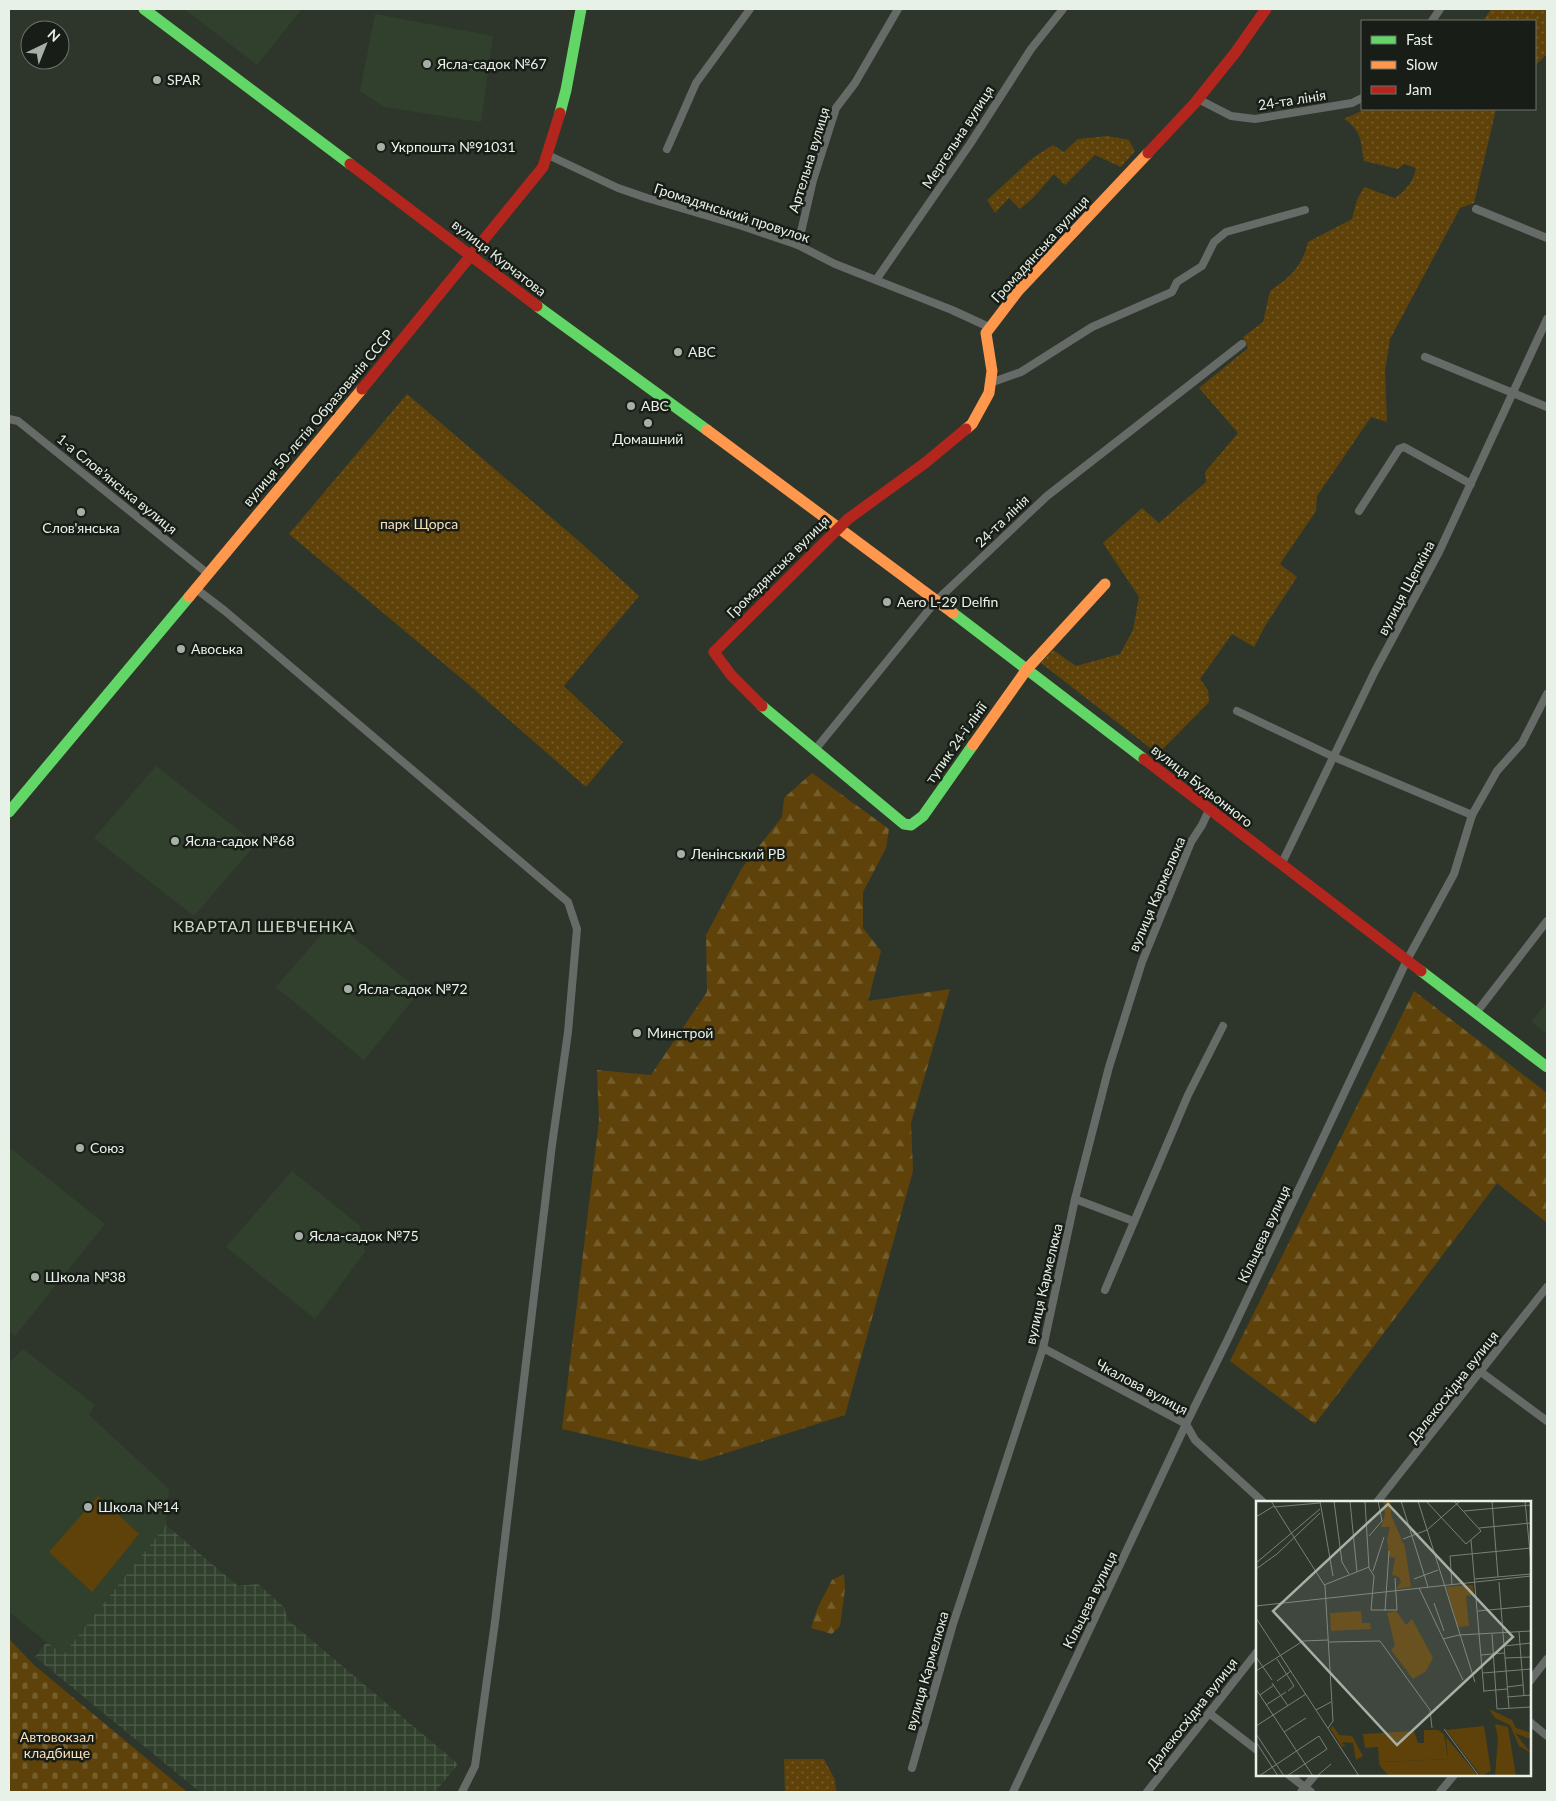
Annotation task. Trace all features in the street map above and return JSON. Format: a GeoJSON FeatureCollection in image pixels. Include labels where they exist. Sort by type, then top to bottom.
{"type":"FeatureCollection","features":[{"type":"Feature","properties":{"kind":"street","name":"вулиця Курчатова"},"geometry":{"type":"LineString","coordinates":[[144,9],[472,255],[498,278],[840,528]]}},
{"type":"Feature","properties":{"kind":"street","name":"вулиця 50-лєтія Образованія СССР"},"geometry":{"type":"LineString","coordinates":[[9,812],[326,433],[543,167],[566,90],[581,9]]}},
{"type":"Feature","properties":{"kind":"street"},"geometry":{"type":"LineString","coordinates":[[667,149],[696,83],[750,9]]}},
{"type":"Feature","properties":{"kind":"street","name":"Артельна вулиця"},"geometry":{"type":"LineString","coordinates":[[798,246],[813,180],[836,108],[854,83],[898,9]]}},
{"type":"Feature","properties":{"kind":"street","name":"Мергельна вулиця"},"geometry":{"type":"LineString","coordinates":[[876,280],[970,144],[1031,49],[1063,9]]}},
{"type":"Feature","properties":{"kind":"street","name":"Громадянська вулиця"},"geometry":{"type":"LineString","coordinates":[[814,751],[746,692],[724,668],[714,652],[848,519],[925,463],[972,424],[989,393],[992,372],[986,333],[1018,291],[1198,99],[1235,53],[1266,9]]}},
{"type":"Feature","properties":{"kind":"street"},"geometry":{"type":"LineString","coordinates":[[1433,20],[1440,9]]}},
{"type":"Feature","properties":{"kind":"street","name":"24-та лінія"},"geometry":{"type":"LineString","coordinates":[[1198,99],[1231,116],[1255,119],[1352,103],[1361,98]]}},
{"type":"Feature","properties":{"kind":"street","name":"Громадянський провулок"},"geometry":{"type":"LineString","coordinates":[[548,155],[618,188],[742,226],[798,246],[835,264],[952,310],[991,328]]}},
{"type":"Feature","properties":{"kind":"street"},"geometry":{"type":"LineString","coordinates":[[1476,209],[1547,238]]}},
{"type":"Feature","properties":{"kind":"street"},"geometry":{"type":"LineString","coordinates":[[990,383],[1021,372],[1092,327],[1172,292],[1177,282],[1202,266],[1214,242],[1226,232],[1305,210]]}},
{"type":"Feature","properties":{"kind":"street","name":"вулиця Щепкіна"},"geometry":{"type":"LineString","coordinates":[[1281,865],[1375,672],[1440,552],[1547,319]]}},
{"type":"Feature","properties":{"kind":"street","name":"24-та лінія"},"geometry":{"type":"LineString","coordinates":[[814,751],[936,601],[1047,496],[1242,344]]}},
{"type":"Feature","properties":{"kind":"street"},"geometry":{"type":"LineString","coordinates":[[1425,357],[1547,407]]}},
{"type":"Feature","properties":{"kind":"street","name":"1-а Слов’янська вулиця"},"geometry":{"type":"LineString","coordinates":[[9,419],[18,421],[208,573]]}},
{"type":"Feature","properties":{"kind":"street"},"geometry":{"type":"LineString","coordinates":[[1359,511],[1399,449],[1404,447],[1471,484]]}},
{"type":"Feature","properties":{"kind":"street","name":"вулиця Будьонного"},"geometry":{"type":"LineString","coordinates":[[840,528],[1547,1068]]}},
{"type":"Feature","properties":{"kind":"street","name":"тупик 24-ї лінії"},"geometry":{"type":"LineString","coordinates":[[814,751],[904,824],[911,825],[923,816],[1026,669],[1105,584]]}},
{"type":"Feature","properties":{"kind":"street"},"geometry":{"type":"LineString","coordinates":[[195,588],[225,611],[568,902],[577,929],[568,1032],[551,1155],[494,1632],[475,1766],[462,1792]]}},
{"type":"Feature","properties":{"kind":"street","name":"Кільцева вулиця"},"geometry":{"type":"LineString","coordinates":[[1013,1792],[1407,960],[1454,874],[1472,815],[1497,771],[1522,744],[1547,694]]}},
{"type":"Feature","properties":{"kind":"street"},"geometry":{"type":"LineString","coordinates":[[1237,711],[1334,757],[1472,815]]}},
{"type":"Feature","properties":{"kind":"street","name":"вулиця Кармелюка"},"geometry":{"type":"LineString","coordinates":[[912,1768],[953,1624],[1042,1348],[1075,1198],[1109,1067],[1142,962],[1191,842],[1209,810]]}},
{"type":"Feature","properties":{"kind":"street"},"geometry":{"type":"LineString","coordinates":[[1476,1013],[1547,921]]}},
{"type":"Feature","properties":{"kind":"street"},"geometry":{"type":"LineString","coordinates":[[1105,1290],[1188,1096],[1223,1026]]}},
{"type":"Feature","properties":{"kind":"street"},"geometry":{"type":"LineString","coordinates":[[1075,1198],[1133,1221]]}},
{"type":"Feature","properties":{"kind":"street","name":"Далекосхідна вулиця"},"geometry":{"type":"LineString","coordinates":[[1378,1501],[1547,1287]]}},
{"type":"Feature","properties":{"kind":"street","name":"Чкалова вулиця"},"geometry":{"type":"LineString","coordinates":[[1042,1348],[1186,1424],[1195,1440],[1262,1501]]}},
{"type":"Feature","properties":{"kind":"street"},"geometry":{"type":"LineString","coordinates":[[1481,1372],[1547,1421]]}},
{"type":"Feature","properties":{"kind":"street","name":"Далекосхідна вулиця"},"geometry":{"type":"LineString","coordinates":[[1147,1792],[1256,1653]]}},
{"type":"Feature","properties":{"kind":"street"},"geometry":{"type":"LineString","coordinates":[[1531,1680],[1547,1659]]}},
{"type":"Feature","properties":{"kind":"street"},"geometry":{"type":"LineString","coordinates":[[1209,1713],[1256,1749]]}},
{"type":"Feature","properties":{"kind":"street"},"geometry":{"type":"LineString","coordinates":[[1531,1723],[1547,1736]]}},
{"type":"Feature","properties":{"kind":"street"},"geometry":{"type":"LineString","coordinates":[[1290,1776],[1306,1790],[1313,1776]]}},
{"type":"Feature","properties":{"kind":"street"},"geometry":{"type":"LineString","coordinates":[[1440,1792],[1453,1776]]}},
{"type":"Feature","properties":{"kind":"shaded area"},"geometry":{"type":"Polygon","coordinates":[[[184,9],[302,9],[257,65],[184,9]]]}},
{"type":"Feature","properties":{"kind":"shaded area","name":"Ясла-садок №67"},"geometry":{"type":"Polygon","coordinates":[[[375,14],[493,36],[481,122],[384,107],[360,91],[375,14]]]}},
{"type":"Feature","properties":{"kind":"shaded area","name":"Ясла-садок №68"},"geometry":{"type":"Polygon","coordinates":[[[156,766],[256,844],[194,916],[94,838],[156,766]]]}},
{"type":"Feature","properties":{"kind":"shaded area","name":"Ясла-садок №72"},"geometry":{"type":"Polygon","coordinates":[[[333,921],[420,991],[364,1060],[276,987],[333,921]]]}},
{"type":"Feature","properties":{"kind":"shaded area"},"geometry":{"type":"Polygon","coordinates":[[[1547,1002],[1547,1034],[1531,1022],[1547,1002]]]}},
{"type":"Feature","properties":{"kind":"shaded area","name":"Школа №38"},"geometry":{"type":"Polygon","coordinates":[[[9,1147],[105,1224],[15,1336],[9,1331],[9,1147]]]}},
{"type":"Feature","properties":{"kind":"shaded area","name":"Ясла-садок №75"},"geometry":{"type":"Polygon","coordinates":[[[292,1171],[360,1226],[365,1252],[315,1319],[226,1247],[292,1171]]]}},
{"type":"Feature","properties":{"kind":"shaded area","name":"Школа №14"},"geometry":{"type":"Polygon","coordinates":[[[23,1349],[95,1405],[89,1415],[169,1489],[166,1525],[63,1655],[9,1612],[9,1363],[23,1349]]]}},
{"type":"Feature","properties":{"kind":"shaded area"},"geometry":{"type":"Polygon","coordinates":[[[166,1525],[238,1586],[258,1584],[284,1607],[288,1620],[458,1764],[435,1792],[200,1792],[35,1657],[47,1642],[63,1655],[166,1525]]]}},
{"type":"Feature","properties":{"kind":"green space"},"geometry":{"type":"Polygon","coordinates":[[[1491,9],[1547,9],[1547,54],[1536,65],[1536,20],[1484,20],[1491,9]]]}},
{"type":"Feature","properties":{"kind":"green space"},"geometry":{"type":"Polygon","coordinates":[[[1364,110],[1496,110],[1474,203],[1460,208],[1390,339],[1385,371],[1387,422],[1371,417],[1317,496],[1316,511],[1280,564],[1297,577],[1265,626],[1254,647],[1232,634],[1200,679],[1208,690],[1209,702],[1158,754],[1041,663],[1053,650],[1076,666],[1120,654],[1133,630],[1139,597],[1103,543],[1142,508],[1159,523],[1206,482],[1205,472],[1238,433],[1199,388],[1248,348],[1243,337],[1263,322],[1270,291],[1299,265],[1308,242],[1352,219],[1357,200],[1364,187],[1395,198],[1411,182],[1416,168],[1404,164],[1398,169],[1364,161],[1360,137],[1350,123],[1344,119],[1364,110]]]}},
{"type":"Feature","properties":{"kind":"green space"},"geometry":{"type":"Polygon","coordinates":[[[1107,136],[1129,140],[1135,151],[1121,167],[1095,155],[1065,185],[1054,174],[1033,198],[1020,209],[1009,198],[995,213],[987,200],[1034,157],[1053,145],[1064,152],[1078,139],[1107,136]]]}},
{"type":"Feature","properties":{"kind":"green space","name":"парк Щорса"},"geometry":{"type":"Polygon","coordinates":[[[407,394],[581,543],[639,596],[564,686],[623,742],[586,787],[468,684],[289,534],[407,394]]]}},
{"type":"Feature","properties":{"kind":"green space"},"geometry":{"type":"Polygon","coordinates":[[[812,773],[889,829],[886,848],[863,892],[863,928],[881,951],[868,1001],[950,989],[911,1123],[913,1171],[845,1415],[701,1461],[562,1429],[599,1121],[597,1070],[651,1075],[707,992],[706,935],[742,868],[782,817],[784,798],[812,773]]]}},
{"type":"Feature","properties":{"kind":"green space"},"geometry":{"type":"Polygon","coordinates":[[[1414,991],[1547,1093],[1547,1223],[1497,1183],[1315,1424],[1230,1361],[1414,991]]]}},
{"type":"Feature","properties":{"kind":"green space"},"geometry":{"type":"Polygon","coordinates":[[[98,1496],[139,1534],[92,1592],[49,1552],[98,1496]]]}},
{"type":"Feature","properties":{"kind":"green space"},"geometry":{"type":"Polygon","coordinates":[[[844,1574],[845,1589],[840,1626],[832,1634],[811,1628],[818,1607],[832,1580],[844,1574]]]}},
{"type":"Feature","properties":{"kind":"green space","name":"Автовокзал кладбище"},"geometry":{"type":"Polygon","coordinates":[[[9,1639],[34,1665],[187,1792],[9,1792],[9,1639]]]}},
{"type":"Feature","properties":{"kind":"green space"},"geometry":{"type":"Polygon","coordinates":[[[784,1759],[824,1759],[835,1780],[836,1792],[785,1792],[784,1759]]]}},
{"type":"Feature","properties":{"kind":"traffic: fast"},"geometry":{"type":"LineString","coordinates":[[144,9],[350,164]]}},
{"type":"Feature","properties":{"kind":"traffic: fast"},"geometry":{"type":"LineString","coordinates":[[560,113],[581,9]]}},
{"type":"Feature","properties":{"kind":"traffic: fast"},"geometry":{"type":"LineString","coordinates":[[537,306],[707,430]]}},
{"type":"Feature","properties":{"kind":"traffic: fast"},"geometry":{"type":"LineString","coordinates":[[9,812],[189,597]]}},
{"type":"Feature","properties":{"kind":"traffic: fast"},"geometry":{"type":"LineString","coordinates":[[953,613],[1144,759]]}},
{"type":"Feature","properties":{"kind":"traffic: fast"},"geometry":{"type":"LineString","coordinates":[[762,706],[904,824],[911,825],[923,816],[973,745]]}},
{"type":"Feature","properties":{"kind":"traffic: fast"},"geometry":{"type":"LineString","coordinates":[[1421,971],[1547,1067]]}},
{"type":"Feature","properties":{"kind":"traffic: slow"},"geometry":{"type":"LineString","coordinates":[[966,429],[972,424],[989,393],[992,371],[986,333],[1018,291],[1148,153]]}},
{"type":"Feature","properties":{"kind":"traffic: slow"},"geometry":{"type":"LineString","coordinates":[[189,597],[362,389]]}},
{"type":"Feature","properties":{"kind":"traffic: slow"},"geometry":{"type":"LineString","coordinates":[[707,430],[953,613]]}},
{"type":"Feature","properties":{"kind":"traffic: slow"},"geometry":{"type":"LineString","coordinates":[[973,745],[1027,669],[1105,584]]}},
{"type":"Feature","properties":{"kind":"traffic: jam"},"geometry":{"type":"LineString","coordinates":[[1148,153],[1194,104],[1235,53],[1266,9]]}},
{"type":"Feature","properties":{"kind":"traffic: jam"},"geometry":{"type":"LineString","coordinates":[[362,389],[543,167],[560,113]]}},
{"type":"Feature","properties":{"kind":"traffic: jam"},"geometry":{"type":"LineString","coordinates":[[350,164],[537,306]]}},
{"type":"Feature","properties":{"kind":"traffic: jam"},"geometry":{"type":"LineString","coordinates":[[762,706],[731,675],[714,652],[848,519],[925,463],[966,429]]}},
{"type":"Feature","properties":{"kind":"traffic: jam"},"geometry":{"type":"LineString","coordinates":[[1144,759],[1421,971]]}},
{"type":"Feature","properties":{"kind":"place","name":"Ясла-садок №67"},"geometry":{"type":"Point","coordinates":[427,64]}},
{"type":"Feature","properties":{"kind":"place","name":"SPAR"},"geometry":{"type":"Point","coordinates":[157,80]}},
{"type":"Feature","properties":{"kind":"place","name":"Укрпошта №91031"},"geometry":{"type":"Point","coordinates":[381,147]}},
{"type":"Feature","properties":{"kind":"place","name":"ABC"},"geometry":{"type":"Point","coordinates":[678,352]}},
{"type":"Feature","properties":{"kind":"place","name":"АВС"},"geometry":{"type":"Point","coordinates":[631,406]}},
{"type":"Feature","properties":{"kind":"place","name":"Домашний"},"geometry":{"type":"Point","coordinates":[648,423]}},
{"type":"Feature","properties":{"kind":"place","name":"Слов'янська"},"geometry":{"type":"Point","coordinates":[81,512]}},
{"type":"Feature","properties":{"kind":"place","name":"Aero L-29 Delfin"},"geometry":{"type":"Point","coordinates":[887,602]}},
{"type":"Feature","properties":{"kind":"place","name":"Авоська"},"geometry":{"type":"Point","coordinates":[181,649]}},
{"type":"Feature","properties":{"kind":"place","name":"Ясла-садок №68"},"geometry":{"type":"Point","coordinates":[175,841]}},
{"type":"Feature","properties":{"kind":"place","name":"Ленінський РВ"},"geometry":{"type":"Point","coordinates":[681,854]}},
{"type":"Feature","properties":{"kind":"place","name":"Ясла-садок №72"},"geometry":{"type":"Point","coordinates":[348,989]}},
{"type":"Feature","properties":{"kind":"place","name":"Минстрой"},"geometry":{"type":"Point","coordinates":[637,1033]}},
{"type":"Feature","properties":{"kind":"place","name":"Союз"},"geometry":{"type":"Point","coordinates":[80,1148]}},
{"type":"Feature","properties":{"kind":"place","name":"Ясла-садок №75"},"geometry":{"type":"Point","coordinates":[299,1236]}},
{"type":"Feature","properties":{"kind":"place","name":"Школа №38"},"geometry":{"type":"Point","coordinates":[35,1277]}},
{"type":"Feature","properties":{"kind":"place","name":"Школа №14"},"geometry":{"type":"Point","coordinates":[88,1507]}},
{"type":"Feature","properties":{"kind":"district","name":"КВАРТАЛ ШЕВЧЕНКА"},"geometry":{"type":"Point","coordinates":[264,926]}}]}
